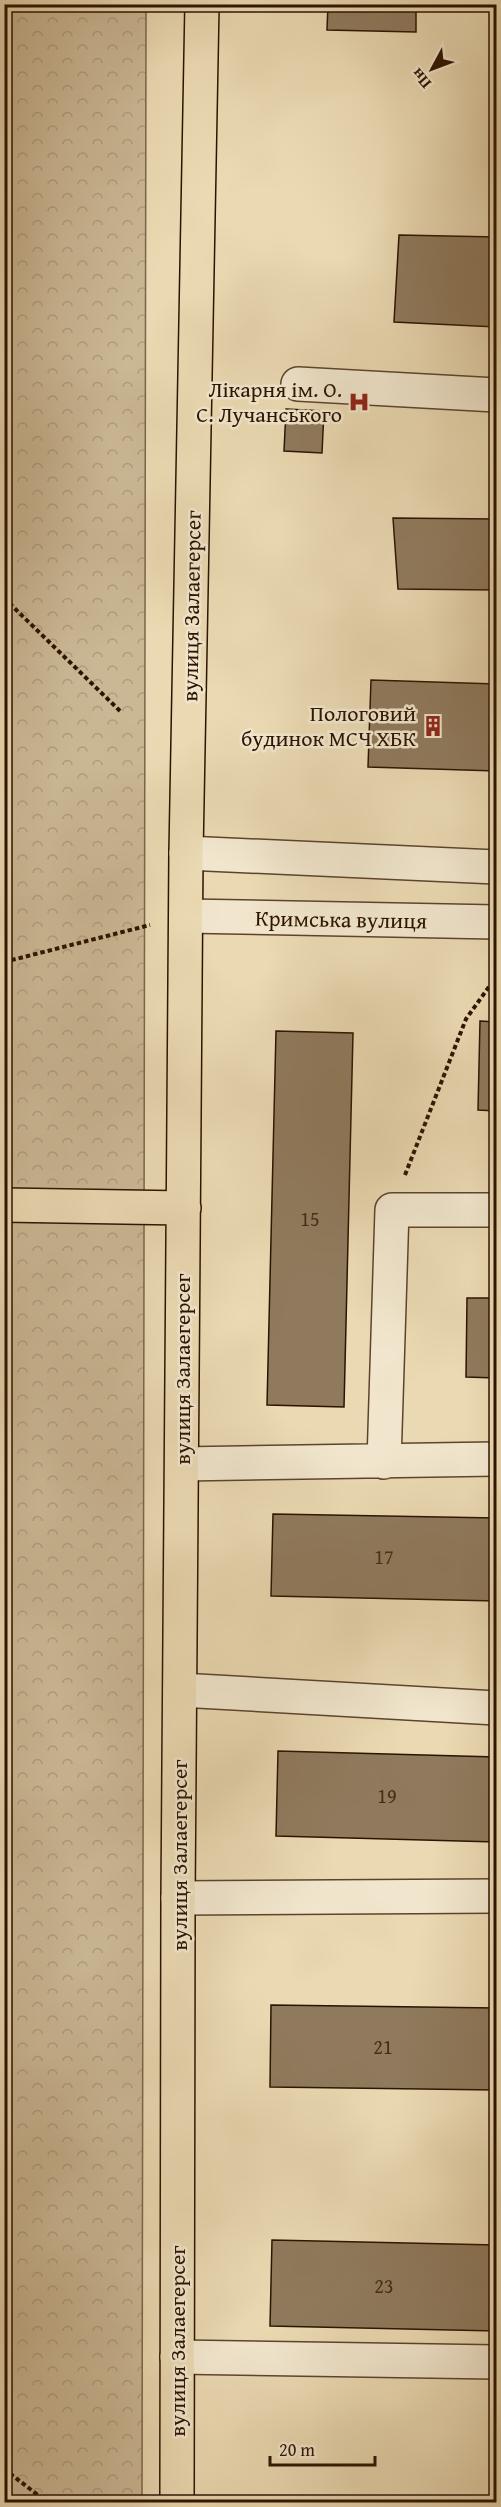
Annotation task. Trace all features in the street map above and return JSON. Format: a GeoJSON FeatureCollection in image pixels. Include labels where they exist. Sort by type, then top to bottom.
{"type":"FeatureCollection","features":[{"type":"Feature","properties":{"kind":"main road","name":"вулиця Залаегерсег"},"geometry":{"type":"LineString","coordinates":[[177,2502],[178,1898],[186,853],[202,4]]}},
{"type":"Feature","properties":{"kind":"main road"},"geometry":{"type":"LineString","coordinates":[[4,1205],[184,1208]]}},
{"type":"Feature","properties":{"kind":"street"},"geometry":{"type":"LineString","coordinates":[[298,384],[496,395]]}},
{"type":"Feature","properties":{"kind":"street"},"geometry":{"type":"LineString","coordinates":[[186,853],[496,867]]}},
{"type":"Feature","properties":{"kind":"street","name":"Кримська вулиця"},"geometry":{"type":"LineString","coordinates":[[186,916],[496,922]]}},
{"type":"Feature","properties":{"kind":"street"},"geometry":{"type":"LineString","coordinates":[[384,1462],[392,1210],[496,1210]]}},
{"type":"Feature","properties":{"kind":"street"},"geometry":{"type":"LineString","coordinates":[[182,1464],[496,1459]]}},
{"type":"Feature","properties":{"kind":"street"},"geometry":{"type":"LineString","coordinates":[[180,1689],[496,1708]]}},
{"type":"Feature","properties":{"kind":"street"},"geometry":{"type":"LineString","coordinates":[[178,1898],[496,1896]]}},
{"type":"Feature","properties":{"kind":"street"},"geometry":{"type":"LineString","coordinates":[[177,2357],[496,2362]]}},
{"type":"Feature","properties":{"kind":"path"},"geometry":{"type":"LineString","coordinates":[[4,598],[120,711]]}},
{"type":"Feature","properties":{"kind":"path"},"geometry":{"type":"LineString","coordinates":[[4,962],[186,916]]}},
{"type":"Feature","properties":{"kind":"path"},"geometry":{"type":"LineString","coordinates":[[392,1210],[466,1019],[496,977]]}},
{"type":"Feature","properties":{"kind":"path"},"geometry":{"type":"LineString","coordinates":[[4,2469],[47,2502]]}},
{"type":"Feature","properties":{"kind":"green space"},"geometry":{"type":"Polygon","coordinates":[[[5,5],[146,5],[142,2502],[5,2502],[5,5]]]}},
{"type":"Feature","properties":{"kind":"building"},"geometry":{"type":"Polygon","coordinates":[[[328,4],[416,4],[416,32],[327,30],[328,4]]]}},
{"type":"Feature","properties":{"kind":"building"},"geometry":{"type":"Polygon","coordinates":[[[399,235],[496,237],[496,327],[394,322],[399,235]]]}},
{"type":"Feature","properties":{"kind":"building"},"geometry":{"type":"Polygon","coordinates":[[[286,409],[324,411],[322,453],[284,451],[286,409]]]}},
{"type":"Feature","properties":{"kind":"building"},"geometry":{"type":"Polygon","coordinates":[[[393,518],[496,519],[496,590],[398,589],[393,518]]]}},
{"type":"Feature","properties":{"kind":"building","name":"Пологовий будинок МСЧ ХБК"},"geometry":{"type":"Polygon","coordinates":[[[371,680],[496,684],[496,771],[368,767],[371,680]]]}},
{"type":"Feature","properties":{"kind":"building"},"geometry":{"type":"Polygon","coordinates":[[[480,1021],[496,1022],[496,1111],[478,1110],[480,1021]]]}},
{"type":"Feature","properties":{"kind":"building"},"geometry":{"type":"Polygon","coordinates":[[[276,1031],[353,1033],[344,1407],[267,1405],[276,1031]]]}},
{"type":"Feature","properties":{"kind":"building"},"geometry":{"type":"Polygon","coordinates":[[[467,1298],[496,1298],[496,1378],[466,1377],[467,1298]]]}},
{"type":"Feature","properties":{"kind":"building"},"geometry":{"type":"Polygon","coordinates":[[[273,1514],[496,1518],[496,1601],[271,1596],[273,1514]]]}},
{"type":"Feature","properties":{"kind":"building"},"geometry":{"type":"Polygon","coordinates":[[[278,1751],[496,1757],[496,1842],[276,1836],[278,1751]]]}},
{"type":"Feature","properties":{"kind":"building"},"geometry":{"type":"Polygon","coordinates":[[[271,2005],[496,2008],[496,2090],[270,2087],[271,2005]]]}},
{"type":"Feature","properties":{"kind":"building"},"geometry":{"type":"Polygon","coordinates":[[[272,2240],[496,2245],[496,2331],[270,2326],[272,2240]]]}},
{"type":"Feature","properties":{"kind":"place","name":"Лікарня ім. О. С. Лучанського"},"geometry":{"type":"Point","coordinates":[359,402]}},
{"type":"Feature","properties":{"kind":"place","name":"Пологовий будинок МСЧ ХБК"},"geometry":{"type":"Point","coordinates":[433,726]}}]}
